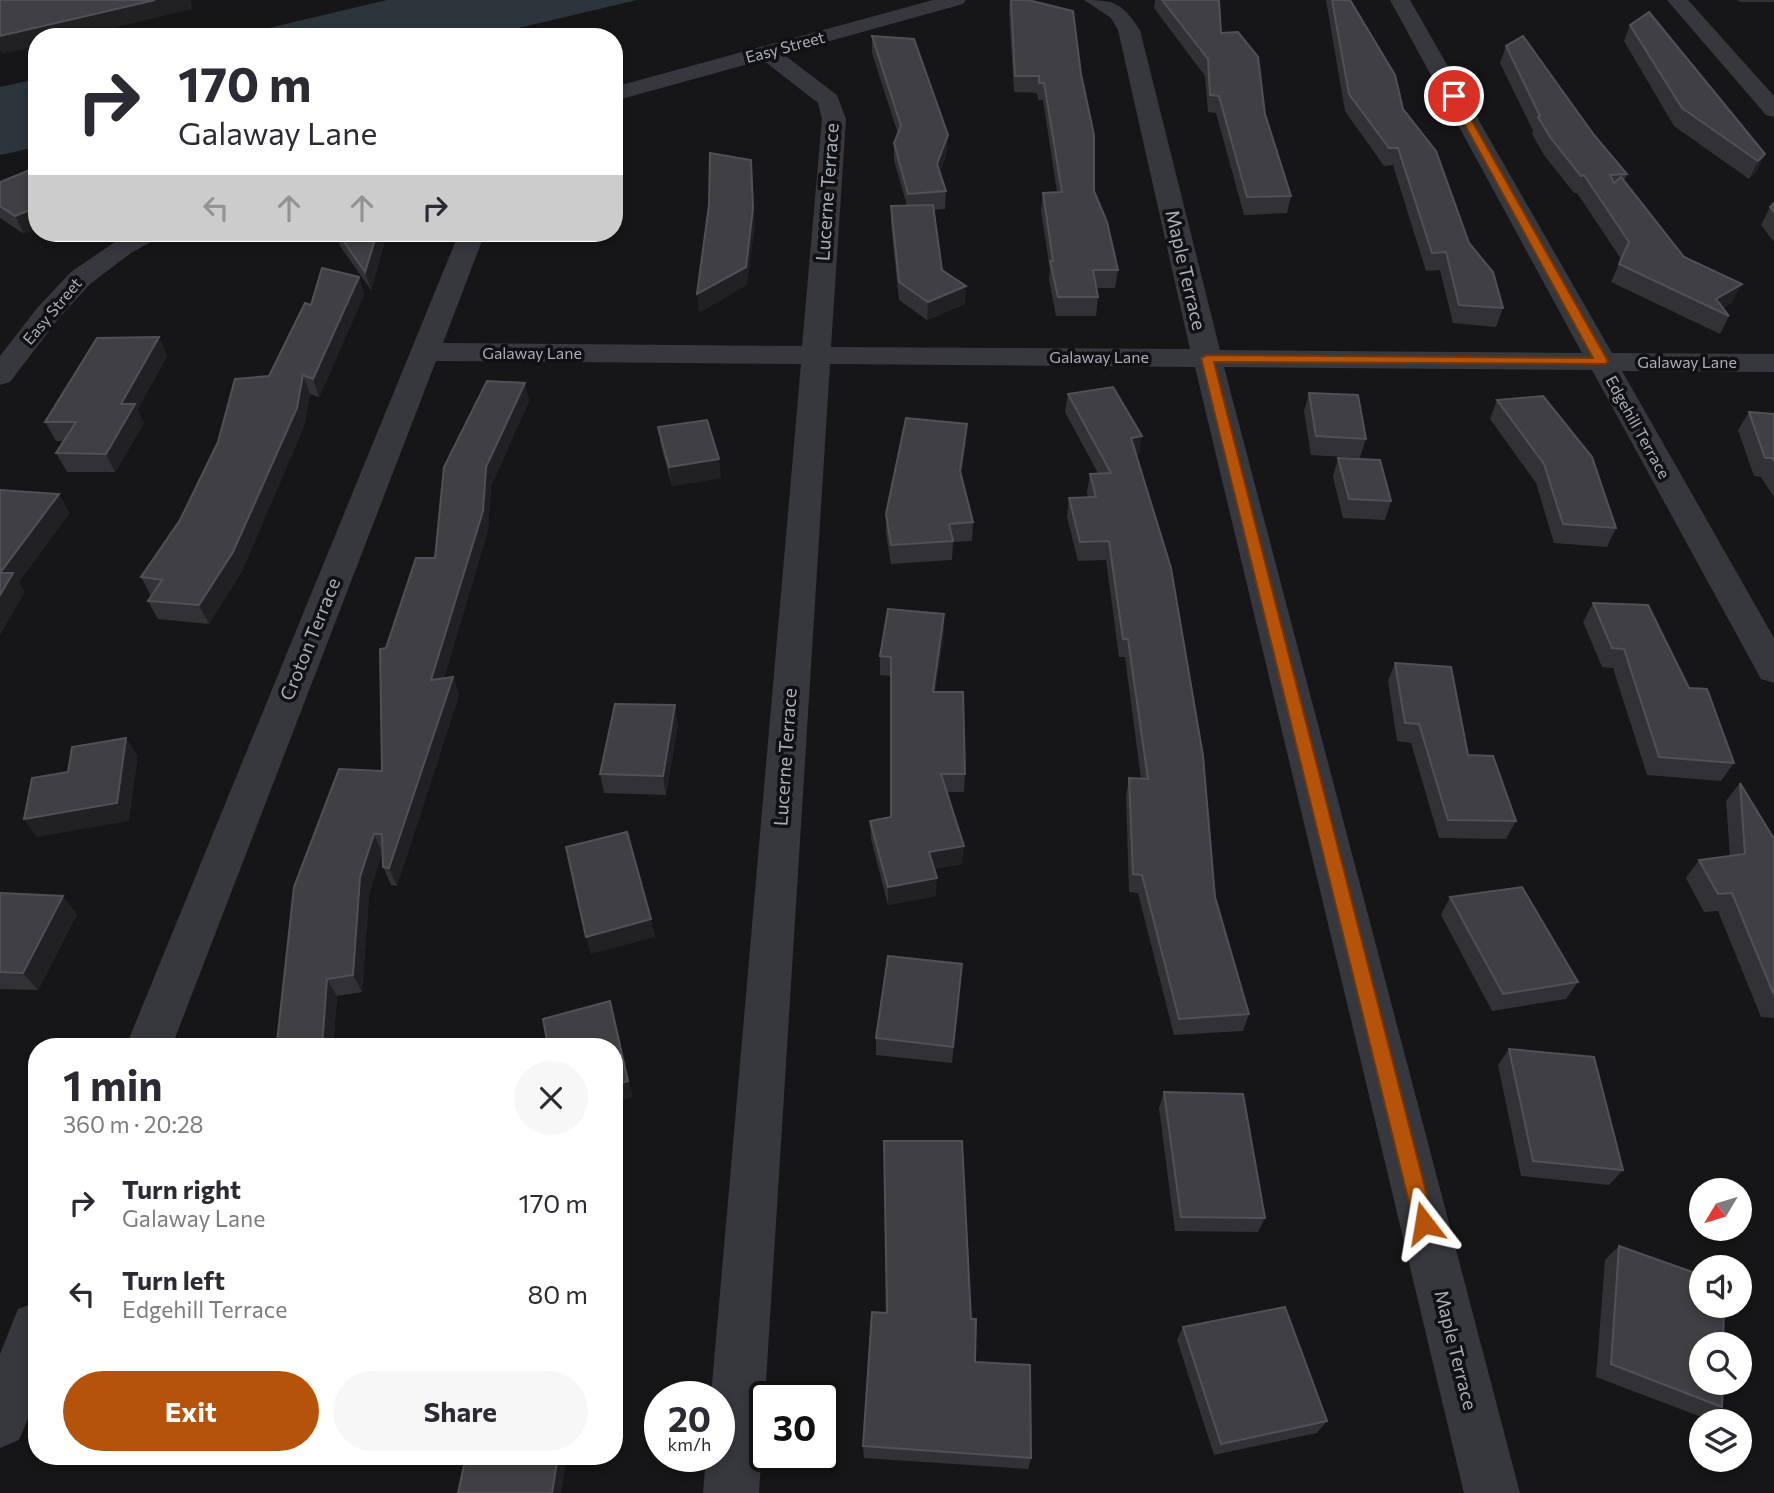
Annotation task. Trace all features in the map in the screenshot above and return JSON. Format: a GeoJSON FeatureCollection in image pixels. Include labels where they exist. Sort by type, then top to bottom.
{"type":"FeatureCollection","features":[{"type":"Feature","properties":{"kind":"street","name":"Easy Street"},"geometry":{"type":"LineString","coordinates":[[623,92],[956,0]]}},
{"type":"Feature","properties":{"kind":"street","name":"Maple Terrace"},"geometry":{"type":"LineString","coordinates":[[1094,0],[1119,14],[1129,30],[1207,358],[1492,1493]]}},
{"type":"Feature","properties":{"kind":"street","name":"Edgehill Terrace"},"geometry":{"type":"LineString","coordinates":[[1400,0],[1774,670]]}},
{"type":"Feature","properties":{"kind":"street"},"geometry":{"type":"LineString","coordinates":[[1677,0],[1774,110]]}},
{"type":"Feature","properties":{"kind":"street","name":"Lucerne Terrace"},"geometry":{"type":"LineString","coordinates":[[731,1493],[834,120],[829,100],[766,52]]}},
{"type":"Feature","properties":{"kind":"street","name":"Easy Street"},"geometry":{"type":"LineString","coordinates":[[4,367],[72,283],[97,263],[132,242]]}},
{"type":"Feature","properties":{"kind":"street","name":"Croton Terrace"},"geometry":{"type":"LineString","coordinates":[[152,1038],[468,242]]}},
{"type":"Feature","properties":{"kind":"street","name":"Galaway Lane"},"geometry":{"type":"LineString","coordinates":[[424,352],[1774,363]]}},
{"type":"Feature","properties":{"kind":"street"},"geometry":{"type":"LineString","coordinates":[[0,1421],[28,1351]]}},
{"type":"Feature","properties":{"kind":"shaded area"},"geometry":{"type":"Polygon","coordinates":[[[387,0],[637,0],[519,28],[269,28],[387,0]]]}},
{"type":"Feature","properties":{"kind":"shaded area"},"geometry":{"type":"Polygon","coordinates":[[[28,81],[28,149],[0,155],[0,87],[28,81]]]}},
{"type":"Feature","properties":{"kind":"building"},"geometry":{"type":"Polygon","coordinates":[[[0,0],[155,0],[28,28],[0,36],[0,0]]]}},
{"type":"Feature","properties":{"kind":"building"},"geometry":{"type":"Polygon","coordinates":[[[1011,0],[1028,0],[1073,11],[1081,74],[1094,135],[1094,191],[1107,222],[1118,270],[1093,270],[1098,297],[1058,297],[1050,261],[1053,261],[1043,193],[1062,192],[1044,83],[1039,83],[1039,76],[1015,76],[1011,0]]]}},
{"type":"Feature","properties":{"kind":"building"},"geometry":{"type":"Polygon","coordinates":[[[1162,0],[1219,0],[1221,33],[1238,32],[1258,57],[1265,114],[1291,196],[1247,197],[1219,96],[1210,95],[1208,59],[1162,0]]]}},
{"type":"Feature","properties":{"kind":"building"},"geometry":{"type":"Polygon","coordinates":[[[1332,0],[1350,0],[1395,75],[1403,109],[1436,151],[1469,243],[1493,272],[1503,308],[1459,305],[1446,252],[1432,253],[1398,148],[1389,148],[1349,94],[1332,0]]]}},
{"type":"Feature","properties":{"kind":"building"},"geometry":{"type":"Polygon","coordinates":[[[1649,12],[1765,154],[1758,161],[1682,108],[1630,25],[1649,12]]]}},
{"type":"Feature","properties":{"kind":"building"},"geometry":{"type":"Polygon","coordinates":[[[872,36],[914,39],[948,135],[937,164],[946,191],[908,194],[894,143],[901,126],[872,36]]]}},
{"type":"Feature","properties":{"kind":"building"},"geometry":{"type":"Polygon","coordinates":[[[1523,36],[1594,135],[1627,174],[1610,175],[1614,183],[1621,177],[1684,257],[1742,284],[1716,299],[1729,316],[1619,264],[1629,242],[1584,175],[1581,176],[1550,137],[1506,46],[1523,36]]]}},
{"type":"Feature","properties":{"kind":"building"},"geometry":{"type":"Polygon","coordinates":[[[710,153],[751,160],[753,208],[746,267],[697,294],[709,205],[710,153]]]}},
{"type":"Feature","properties":{"kind":"building"},"geometry":{"type":"Polygon","coordinates":[[[28,171],[28,211],[15,216],[0,206],[0,182],[28,171]]]}},
{"type":"Feature","properties":{"kind":"building"},"geometry":{"type":"Polygon","coordinates":[[[933,205],[942,270],[966,286],[928,302],[899,282],[891,206],[933,205]]]}},
{"type":"Feature","properties":{"kind":"building"},"geometry":{"type":"Polygon","coordinates":[[[344,242],[374,242],[365,272],[344,242]]]}},
{"type":"Feature","properties":{"kind":"building"},"geometry":{"type":"Polygon","coordinates":[[[322,268],[359,277],[313,379],[303,375],[297,408],[233,552],[199,605],[148,601],[162,580],[141,577],[180,520],[218,442],[235,379],[269,376],[305,303],[311,305],[322,268]]]}},
{"type":"Feature","properties":{"kind":"building"},"geometry":{"type":"Polygon","coordinates":[[[159,337],[121,404],[135,404],[106,454],[56,453],[76,422],[45,422],[97,338],[159,337]]]}},
{"type":"Feature","properties":{"kind":"building"},"geometry":{"type":"Polygon","coordinates":[[[487,381],[525,383],[486,467],[483,511],[431,680],[453,677],[389,868],[383,867],[382,834],[374,834],[360,877],[353,975],[327,979],[323,1038],[277,1038],[294,887],[339,769],[382,771],[380,649],[386,648],[416,558],[435,558],[444,467],[487,381]]]}},
{"type":"Feature","properties":{"kind":"building"},"geometry":{"type":"Polygon","coordinates":[[[1113,387],[1142,436],[1131,438],[1171,568],[1203,756],[1215,897],[1249,1014],[1179,1019],[1142,875],[1133,874],[1129,778],[1148,779],[1128,639],[1123,639],[1109,541],[1080,542],[1069,498],[1096,497],[1090,474],[1111,473],[1068,394],[1113,387]]]}},
{"type":"Feature","properties":{"kind":"building"},"geometry":{"type":"Polygon","coordinates":[[[1309,393],[1358,395],[1366,439],[1316,436],[1309,393]]]}},
{"type":"Feature","properties":{"kind":"building"},"geometry":{"type":"Polygon","coordinates":[[[1543,396],[1592,457],[1616,528],[1563,524],[1544,464],[1497,400],[1543,396]]]}},
{"type":"Feature","properties":{"kind":"building"},"geometry":{"type":"Polygon","coordinates":[[[1749,412],[1774,414],[1774,461],[1772,458],[1765,458],[1749,412]]]}},
{"type":"Feature","properties":{"kind":"building"},"geometry":{"type":"Polygon","coordinates":[[[906,418],[967,424],[960,471],[973,522],[949,524],[953,541],[891,545],[886,514],[906,418]]]}},
{"type":"Feature","properties":{"kind":"building"},"geometry":{"type":"Polygon","coordinates":[[[707,420],[719,459],[669,467],[658,427],[707,420]]]}},
{"type":"Feature","properties":{"kind":"building"},"geometry":{"type":"Polygon","coordinates":[[[1338,458],[1380,460],[1391,501],[1349,499],[1338,458]]]}},
{"type":"Feature","properties":{"kind":"building"},"geometry":{"type":"Polygon","coordinates":[[[0,490],[59,494],[0,573],[0,490]]]}},
{"type":"Feature","properties":{"kind":"building"},"geometry":{"type":"Polygon","coordinates":[[[0,573],[13,573],[0,595],[0,573]]]}},
{"type":"Feature","properties":{"kind":"building"},"geometry":{"type":"Polygon","coordinates":[[[1593,603],[1648,605],[1689,688],[1707,689],[1734,763],[1659,757],[1624,649],[1612,648],[1593,603]]]}},
{"type":"Feature","properties":{"kind":"building"},"geometry":{"type":"Polygon","coordinates":[[[888,609],[944,614],[933,692],[963,692],[965,774],[941,774],[964,846],[929,852],[937,878],[888,887],[870,821],[891,817],[891,657],[880,656],[888,609]]]}},
{"type":"Feature","properties":{"kind":"building"},"geometry":{"type":"Polygon","coordinates":[[[1395,663],[1451,667],[1468,755],[1493,756],[1516,821],[1448,820],[1419,724],[1405,723],[1395,663]]]}},
{"type":"Feature","properties":{"kind":"building"},"geometry":{"type":"Polygon","coordinates":[[[615,704],[675,705],[663,776],[600,774],[615,704]]]}},
{"type":"Feature","properties":{"kind":"building"},"geometry":{"type":"Polygon","coordinates":[[[126,738],[117,803],[24,819],[32,778],[68,772],[72,747],[126,738]]]}},
{"type":"Feature","properties":{"kind":"building"},"geometry":{"type":"Polygon","coordinates":[[[1740,783],[1774,839],[1774,995],[1732,893],[1718,894],[1699,860],[1745,854],[1740,783]]]}},
{"type":"Feature","properties":{"kind":"building"},"geometry":{"type":"Polygon","coordinates":[[[627,832],[651,919],[586,937],[566,847],[627,832]]]}},
{"type":"Feature","properties":{"kind":"building"},"geometry":{"type":"Polygon","coordinates":[[[1522,887],[1578,982],[1503,994],[1450,897],[1522,887]]]}},
{"type":"Feature","properties":{"kind":"building"},"geometry":{"type":"Polygon","coordinates":[[[0,893],[63,896],[23,973],[0,972],[0,893]]]}},
{"type":"Feature","properties":{"kind":"building"},"geometry":{"type":"Polygon","coordinates":[[[888,956],[962,964],[953,1047],[876,1038],[888,956]]]}},
{"type":"Feature","properties":{"kind":"building"},"geometry":{"type":"Polygon","coordinates":[[[610,1001],[618,1038],[547,1038],[543,1019],[610,1001]]]}},
{"type":"Feature","properties":{"kind":"building"},"geometry":{"type":"Polygon","coordinates":[[[1509,1049],[1594,1057],[1623,1170],[1533,1161],[1509,1049]]]}},
{"type":"Feature","properties":{"kind":"building"},"geometry":{"type":"Polygon","coordinates":[[[623,1059],[628,1081],[623,1083],[623,1059]]]}},
{"type":"Feature","properties":{"kind":"building"},"geometry":{"type":"Polygon","coordinates":[[[1164,1092],[1243,1094],[1265,1218],[1181,1217],[1164,1092]]]}},
{"type":"Feature","properties":{"kind":"building"},"geometry":{"type":"Polygon","coordinates":[[[884,1141],[962,1141],[971,1319],[976,1319],[975,1362],[1030,1365],[1031,1458],[863,1446],[872,1312],[887,1313],[884,1141]]]}},
{"type":"Feature","properties":{"kind":"building"},"geometry":{"type":"Polygon","coordinates":[[[1619,1246],[1689,1271],[1689,1318],[1724,1318],[1723,1332],[1689,1332],[1689,1394],[1611,1364],[1619,1246]]]}},
{"type":"Feature","properties":{"kind":"building"},"geometry":{"type":"Polygon","coordinates":[[[1285,1307],[1327,1421],[1221,1444],[1183,1327],[1285,1307]]]}},
{"type":"Feature","properties":{"kind":"building"},"geometry":{"type":"Polygon","coordinates":[[[1691,1395],[1722,1395],[1722,1407],[1691,1395]]]}},
{"type":"Feature","properties":{"kind":"building"},"geometry":{"type":"Polygon","coordinates":[[[464,1465],[557,1465],[552,1493],[458,1493],[464,1465]]]}},
{"type":"Feature","properties":{"kind":"route"},"geometry":{"type":"LineString","coordinates":[[1424,1223],[1207,358],[1602,361],[1454,96]]}}]}
